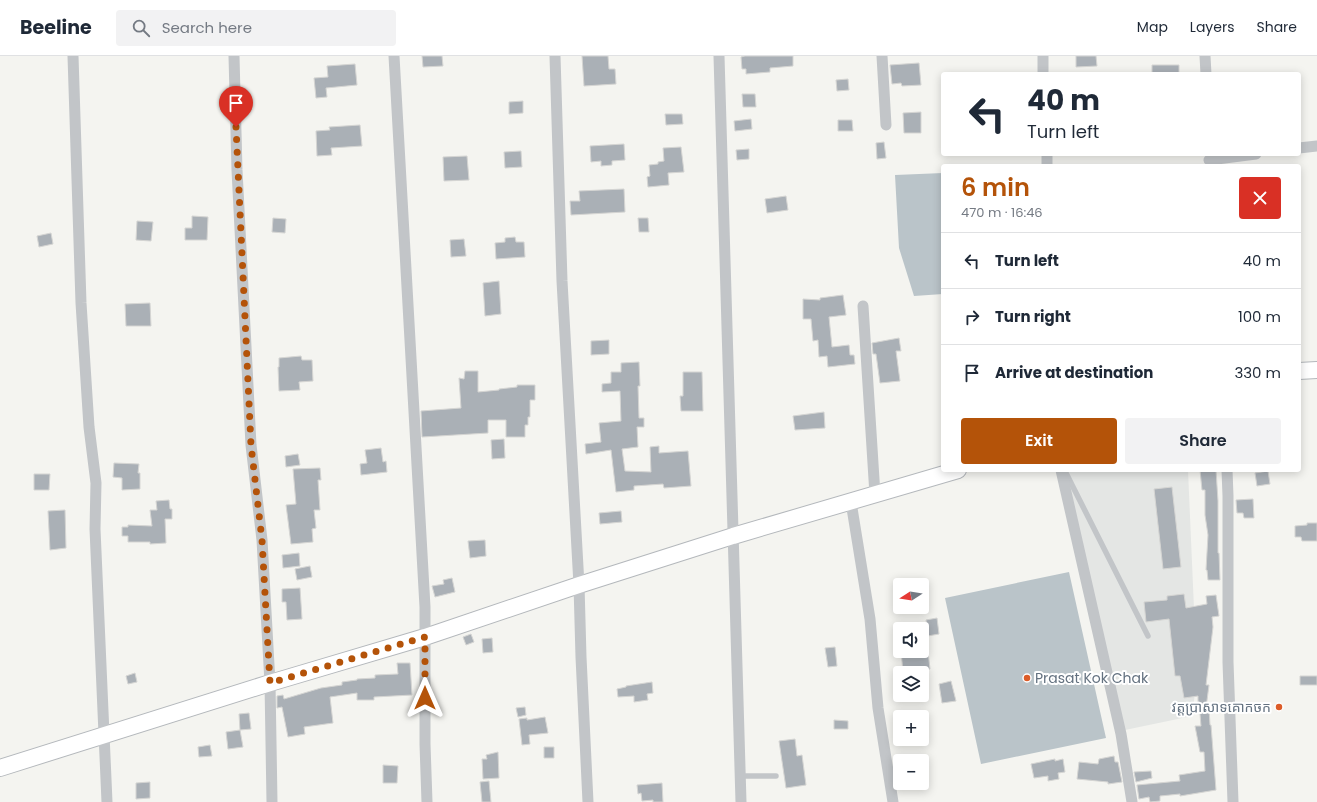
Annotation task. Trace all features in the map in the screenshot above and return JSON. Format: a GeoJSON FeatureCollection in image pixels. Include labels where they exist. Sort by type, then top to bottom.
{"type":"FeatureCollection","features":[{"type":"Feature","properties":{"kind":"street"},"geometry":{"type":"LineString","coordinates":[[74,56],[81,303],[89,427],[96,483],[95,529],[107,802]]}},
{"type":"Feature","properties":{"kind":"street"},"geometry":{"type":"LineString","coordinates":[[234,56],[237,170],[251,445],[262,540],[270,683],[272,802]]}},
{"type":"Feature","properties":{"kind":"street"},"geometry":{"type":"LineString","coordinates":[[394,56],[425,607],[425,744],[427,802]]}},
{"type":"Feature","properties":{"kind":"street"},"geometry":{"type":"LineString","coordinates":[[555,56],[562,281],[579,585],[588,802]]}},
{"type":"Feature","properties":{"kind":"street"},"geometry":{"type":"LineString","coordinates":[[719,56],[741,802]]}},
{"type":"Feature","properties":{"kind":"street"},"geometry":{"type":"LineString","coordinates":[[882,56],[886,125]]}},
{"type":"Feature","properties":{"kind":"street"},"geometry":{"type":"LineString","coordinates":[[1043,56],[1043,72]]}},
{"type":"Feature","properties":{"kind":"street"},"geometry":{"type":"LineString","coordinates":[[1205,56],[1206,72]]}},
{"type":"Feature","properties":{"kind":"street"},"geometry":{"type":"LineString","coordinates":[[1301,148],[1317,146]]}},
{"type":"Feature","properties":{"kind":"street"},"geometry":{"type":"LineString","coordinates":[[1209,160],[1240,156]]}},
{"type":"Feature","properties":{"kind":"street"},"geometry":{"type":"LineString","coordinates":[[863,306],[875,495]]}},
{"type":"Feature","properties":{"kind":"street"},"geometry":{"type":"LineString","coordinates":[[1301,371],[1317,370]]}},
{"type":"Feature","properties":{"kind":"street"},"geometry":{"type":"LineString","coordinates":[[0,768],[270,683],[425,637],[579,585],[733,536],[951,472]]}},
{"type":"Feature","properties":{"kind":"street"},"geometry":{"type":"LineString","coordinates":[[1062,472],[1121,734],[1132,802]]}},
{"type":"Feature","properties":{"kind":"street"},"geometry":{"type":"LineString","coordinates":[[1227,472],[1228,662],[1233,802]]}},
{"type":"Feature","properties":{"kind":"street"},"geometry":{"type":"LineString","coordinates":[[851,502],[870,619],[878,708],[892,802]]}},
{"type":"Feature","properties":{"kind":"lane"},"geometry":{"type":"LineString","coordinates":[[1063,472],[1148,636]]}},
{"type":"Feature","properties":{"kind":"lane"},"geometry":{"type":"LineString","coordinates":[[740,776],[776,776]]}},
{"type":"Feature","properties":{"kind":"shaded area"},"geometry":{"type":"Polygon","coordinates":[[[941,173],[941,294],[914,296],[899,248],[895,175],[941,173]]]}},
{"type":"Feature","properties":{"kind":"shaded area"},"geometry":{"type":"Polygon","coordinates":[[[1064,472],[1188,472],[1197,678],[1192,716],[1125,730],[1064,472]]]}},
{"type":"Feature","properties":{"kind":"shaded area"},"geometry":{"type":"Polygon","coordinates":[[[1069,572],[1106,738],[981,764],[945,598],[1069,572]]]}},
{"type":"Feature","properties":{"kind":"building"},"geometry":{"type":"Polygon","coordinates":[[[422,56],[442,56],[443,66],[423,67],[422,56]]]}},
{"type":"Feature","properties":{"kind":"building"},"geometry":{"type":"Polygon","coordinates":[[[582,56],[608,56],[609,69],[615,69],[616,84],[584,86],[582,56]]]}},
{"type":"Feature","properties":{"kind":"building"},"geometry":{"type":"Polygon","coordinates":[[[793,56],[793,66],[770,68],[770,72],[746,74],[746,69],[742,69],[741,57],[793,56]]]}},
{"type":"Feature","properties":{"kind":"building"},"geometry":{"type":"Polygon","coordinates":[[[1076,56],[1096,56],[1097,66],[1076,67],[1076,56]]]}},
{"type":"Feature","properties":{"kind":"building"},"geometry":{"type":"Polygon","coordinates":[[[919,63],[921,85],[902,86],[901,83],[892,84],[890,65],[919,63]]]}},
{"type":"Feature","properties":{"kind":"building"},"geometry":{"type":"Polygon","coordinates":[[[355,64],[357,85],[326,88],[327,97],[316,98],[314,78],[328,77],[327,66],[355,64]]]}},
{"type":"Feature","properties":{"kind":"building"},"geometry":{"type":"Polygon","coordinates":[[[1152,65],[1179,65],[1179,72],[1152,72],[1152,65]]]}},
{"type":"Feature","properties":{"kind":"building"},"geometry":{"type":"Polygon","coordinates":[[[848,79],[849,90],[837,91],[836,80],[848,79]]]}},
{"type":"Feature","properties":{"kind":"building"},"geometry":{"type":"Polygon","coordinates":[[[742,94],[755,94],[756,107],[743,107],[742,94]]]}},
{"type":"Feature","properties":{"kind":"building"},"geometry":{"type":"Polygon","coordinates":[[[523,101],[523,113],[509,114],[509,102],[523,101]]]}},
{"type":"Feature","properties":{"kind":"building"},"geometry":{"type":"Polygon","coordinates":[[[921,112],[921,133],[904,133],[903,113],[921,112]]]}},
{"type":"Feature","properties":{"kind":"building"},"geometry":{"type":"Polygon","coordinates":[[[665,114],[682,114],[683,124],[666,125],[665,114]]]}},
{"type":"Feature","properties":{"kind":"building"},"geometry":{"type":"Polygon","coordinates":[[[751,119],[752,129],[735,131],[734,121],[751,119]]]}},
{"type":"Feature","properties":{"kind":"building"},"geometry":{"type":"Polygon","coordinates":[[[838,120],[852,120],[853,131],[838,131],[838,120]]]}},
{"type":"Feature","properties":{"kind":"building"},"geometry":{"type":"Polygon","coordinates":[[[360,125],[362,146],[331,148],[332,155],[317,156],[316,131],[330,130],[329,127],[360,125]]]}},
{"type":"Feature","properties":{"kind":"building"},"geometry":{"type":"Polygon","coordinates":[[[884,142],[886,158],[877,159],[876,143],[884,142]]]}},
{"type":"Feature","properties":{"kind":"building"},"geometry":{"type":"Polygon","coordinates":[[[624,144],[625,160],[612,161],[612,165],[601,166],[601,161],[591,162],[590,146],[624,144]]]}},
{"type":"Feature","properties":{"kind":"building"},"geometry":{"type":"Polygon","coordinates":[[[681,147],[684,172],[668,173],[669,185],[648,187],[647,177],[650,176],[649,165],[658,164],[658,162],[664,161],[663,148],[681,147]]]}},
{"type":"Feature","properties":{"kind":"building"},"geometry":{"type":"Polygon","coordinates":[[[749,149],[749,159],[737,160],[736,150],[749,149]]]}},
{"type":"Feature","properties":{"kind":"building"},"geometry":{"type":"Polygon","coordinates":[[[521,151],[522,167],[505,168],[504,152],[521,151]]]}},
{"type":"Feature","properties":{"kind":"building"},"geometry":{"type":"Polygon","coordinates":[[[467,156],[469,180],[444,181],[443,157],[467,156]]]}},
{"type":"Feature","properties":{"kind":"building"},"geometry":{"type":"Polygon","coordinates":[[[624,189],[625,212],[571,215],[570,201],[580,201],[579,191],[624,189]]]}},
{"type":"Feature","properties":{"kind":"building"},"geometry":{"type":"Polygon","coordinates":[[[786,196],[788,210],[767,213],[765,199],[786,196]]]}},
{"type":"Feature","properties":{"kind":"building"},"geometry":{"type":"Polygon","coordinates":[[[192,216],[208,217],[207,240],[185,240],[185,228],[192,228],[192,216]]]}},
{"type":"Feature","properties":{"kind":"building"},"geometry":{"type":"Polygon","coordinates":[[[273,218],[286,219],[285,233],[272,232],[273,218]]]}},
{"type":"Feature","properties":{"kind":"building"},"geometry":{"type":"Polygon","coordinates":[[[638,218],[648,218],[649,232],[639,232],[638,218]]]}},
{"type":"Feature","properties":{"kind":"building"},"geometry":{"type":"Polygon","coordinates":[[[137,221],[153,222],[151,241],[136,240],[137,221]]]}},
{"type":"Feature","properties":{"kind":"building"},"geometry":{"type":"Polygon","coordinates":[[[51,233],[53,244],[39,247],[37,236],[51,233]]]}},
{"type":"Feature","properties":{"kind":"building"},"geometry":{"type":"Polygon","coordinates":[[[515,237],[516,242],[524,242],[525,257],[496,259],[495,243],[505,242],[505,238],[515,237]]]}},
{"type":"Feature","properties":{"kind":"building"},"geometry":{"type":"Polygon","coordinates":[[[464,239],[466,256],[451,257],[450,240],[464,239]]]}},
{"type":"Feature","properties":{"kind":"building"},"geometry":{"type":"Polygon","coordinates":[[[499,281],[501,314],[485,316],[483,283],[499,281]]]}},
{"type":"Feature","properties":{"kind":"building"},"geometry":{"type":"Polygon","coordinates":[[[843,295],[846,315],[829,317],[832,347],[849,345],[850,355],[854,355],[855,364],[828,367],[827,356],[819,357],[818,340],[813,341],[811,319],[803,319],[803,299],[820,300],[820,298],[843,295]]]}},
{"type":"Feature","properties":{"kind":"building"},"geometry":{"type":"Polygon","coordinates":[[[150,303],[151,326],[126,326],[125,304],[150,303]]]}},
{"type":"Feature","properties":{"kind":"building"},"geometry":{"type":"Polygon","coordinates":[[[899,338],[901,351],[896,351],[900,381],[880,383],[876,354],[873,354],[872,343],[899,338]]]}},
{"type":"Feature","properties":{"kind":"building"},"geometry":{"type":"Polygon","coordinates":[[[609,340],[609,354],[591,355],[591,341],[609,340]]]}},
{"type":"Feature","properties":{"kind":"building"},"geometry":{"type":"Polygon","coordinates":[[[301,356],[302,360],[312,360],[313,381],[299,382],[300,390],[279,391],[279,358],[301,356]]]}},
{"type":"Feature","properties":{"kind":"building"},"geometry":{"type":"Polygon","coordinates":[[[639,362],[639,418],[644,418],[644,427],[637,427],[638,447],[622,449],[625,471],[651,472],[650,447],[659,446],[659,453],[688,451],[691,486],[664,488],[663,484],[634,486],[634,490],[616,492],[611,450],[586,454],[585,444],[601,442],[599,423],[621,421],[620,391],[602,392],[602,384],[611,383],[611,372],[621,372],[621,363],[639,362]]]}},
{"type":"Feature","properties":{"kind":"building"},"geometry":{"type":"Polygon","coordinates":[[[465,371],[478,371],[478,392],[517,387],[517,385],[535,385],[535,400],[530,400],[530,417],[528,417],[528,425],[525,425],[525,437],[506,437],[506,420],[488,420],[488,433],[422,437],[421,411],[461,408],[459,378],[464,379],[465,371]]]}},
{"type":"Feature","properties":{"kind":"building"},"geometry":{"type":"Polygon","coordinates":[[[683,372],[702,372],[703,411],[681,411],[680,396],[683,396],[683,372]]]}},
{"type":"Feature","properties":{"kind":"building"},"geometry":{"type":"Polygon","coordinates":[[[824,412],[825,428],[795,430],[793,416],[824,412]]]}},
{"type":"Feature","properties":{"kind":"building"},"geometry":{"type":"Polygon","coordinates":[[[504,439],[505,458],[492,459],[491,440],[504,439]]]}},
{"type":"Feature","properties":{"kind":"building"},"geometry":{"type":"Polygon","coordinates":[[[381,448],[383,462],[386,461],[387,472],[361,475],[360,464],[367,463],[365,450],[381,448]]]}},
{"type":"Feature","properties":{"kind":"building"},"geometry":{"type":"Polygon","coordinates":[[[298,454],[300,465],[286,467],[285,456],[298,454]]]}},
{"type":"Feature","properties":{"kind":"building"},"geometry":{"type":"Polygon","coordinates":[[[114,463],[139,464],[138,473],[140,473],[140,489],[122,490],[122,478],[113,477],[114,463]]]}},
{"type":"Feature","properties":{"kind":"building"},"geometry":{"type":"Polygon","coordinates":[[[320,468],[321,480],[318,480],[320,510],[314,510],[316,528],[312,529],[313,542],[291,544],[286,505],[296,504],[293,469],[320,468]]]}},
{"type":"Feature","properties":{"kind":"building"},"geometry":{"type":"Polygon","coordinates":[[[1200,472],[1216,472],[1220,580],[1208,580],[1206,570],[1208,535],[1205,515],[1205,490],[1202,490],[1200,472]]]}},
{"type":"Feature","properties":{"kind":"building"},"geometry":{"type":"Polygon","coordinates":[[[1268,472],[1270,484],[1257,486],[1255,473],[1268,472]]]}},
{"type":"Feature","properties":{"kind":"building"},"geometry":{"type":"Polygon","coordinates":[[[34,474],[50,474],[49,490],[34,490],[34,474]]]}},
{"type":"Feature","properties":{"kind":"building"},"geometry":{"type":"Polygon","coordinates":[[[1172,487],[1181,567],[1163,569],[1154,489],[1172,487]]]}},
{"type":"Feature","properties":{"kind":"building"},"geometry":{"type":"Polygon","coordinates":[[[1253,499],[1254,518],[1244,518],[1243,513],[1237,513],[1236,500],[1253,499]]]}},
{"type":"Feature","properties":{"kind":"building"},"geometry":{"type":"Polygon","coordinates":[[[169,500],[170,509],[172,509],[172,519],[165,519],[166,543],[150,544],[150,542],[128,542],[128,536],[122,536],[122,527],[128,527],[128,525],[152,526],[150,510],[157,510],[156,501],[169,500]]]}},
{"type":"Feature","properties":{"kind":"building"},"geometry":{"type":"Polygon","coordinates":[[[65,510],[66,548],[50,550],[48,511],[65,510]]]}},
{"type":"Feature","properties":{"kind":"building"},"geometry":{"type":"Polygon","coordinates":[[[621,511],[622,522],[600,524],[599,513],[621,511]]]}},
{"type":"Feature","properties":{"kind":"building"},"geometry":{"type":"Polygon","coordinates":[[[1307,523],[1317,523],[1317,541],[1302,541],[1301,537],[1295,537],[1295,526],[1307,525],[1307,523]]]}},
{"type":"Feature","properties":{"kind":"building"},"geometry":{"type":"Polygon","coordinates":[[[485,540],[486,556],[470,558],[468,541],[485,540]]]}},
{"type":"Feature","properties":{"kind":"building"},"geometry":{"type":"Polygon","coordinates":[[[299,553],[300,566],[283,568],[282,555],[299,553]]]}},
{"type":"Feature","properties":{"kind":"building"},"geometry":{"type":"Polygon","coordinates":[[[310,566],[312,577],[297,580],[295,569],[310,566]]]}},
{"type":"Feature","properties":{"kind":"building"},"geometry":{"type":"Polygon","coordinates":[[[452,578],[455,592],[435,597],[432,586],[444,584],[443,580],[452,578]]]}},
{"type":"Feature","properties":{"kind":"building"},"geometry":{"type":"Polygon","coordinates":[[[300,588],[302,619],[287,620],[286,602],[282,602],[282,589],[300,588]]]}},
{"type":"Feature","properties":{"kind":"building"},"geometry":{"type":"Polygon","coordinates":[[[1184,594],[1186,608],[1207,604],[1206,596],[1216,595],[1219,616],[1212,617],[1213,627],[1206,685],[1209,685],[1206,708],[1209,708],[1216,790],[1180,796],[1180,794],[1160,796],[1160,801],[1150,802],[1149,797],[1139,799],[1137,785],[1180,781],[1179,775],[1205,771],[1204,752],[1200,752],[1195,726],[1201,726],[1198,696],[1184,698],[1180,676],[1175,676],[1169,619],[1146,622],[1144,602],[1167,600],[1167,596],[1184,594]]]}},
{"type":"Feature","properties":{"kind":"building"},"geometry":{"type":"Polygon","coordinates":[[[937,618],[939,634],[929,636],[929,622],[926,622],[926,620],[937,618]]]}},
{"type":"Feature","properties":{"kind":"building"},"geometry":{"type":"Polygon","coordinates":[[[471,634],[474,642],[466,645],[463,637],[471,634]]]}},
{"type":"Feature","properties":{"kind":"building"},"geometry":{"type":"Polygon","coordinates":[[[492,638],[493,652],[483,653],[482,639],[492,638]]]}},
{"type":"Feature","properties":{"kind":"building"},"geometry":{"type":"Polygon","coordinates":[[[835,647],[837,666],[828,667],[825,648],[835,647]]]}},
{"type":"Feature","properties":{"kind":"building"},"geometry":{"type":"Polygon","coordinates":[[[902,658],[929,658],[930,669],[929,666],[902,666],[902,658]]]}},
{"type":"Feature","properties":{"kind":"building"},"geometry":{"type":"Polygon","coordinates":[[[397,663],[410,663],[412,695],[374,697],[374,700],[357,700],[357,693],[330,697],[333,723],[304,727],[305,734],[288,737],[282,707],[277,708],[277,696],[283,695],[284,699],[321,688],[342,685],[342,682],[375,678],[375,675],[398,674],[397,663]]]}},
{"type":"Feature","properties":{"kind":"building"},"geometry":{"type":"Polygon","coordinates":[[[135,673],[137,682],[128,684],[126,676],[135,673]]]}},
{"type":"Feature","properties":{"kind":"building"},"geometry":{"type":"Polygon","coordinates":[[[1300,676],[1317,676],[1317,685],[1300,685],[1300,676]]]}},
{"type":"Feature","properties":{"kind":"building"},"geometry":{"type":"Polygon","coordinates":[[[951,681],[956,701],[942,703],[939,684],[951,681]]]}},
{"type":"Feature","properties":{"kind":"building"},"geometry":{"type":"Polygon","coordinates":[[[652,682],[653,693],[647,694],[648,700],[634,702],[634,696],[618,697],[617,689],[652,682]]]}},
{"type":"Feature","properties":{"kind":"building"},"geometry":{"type":"Polygon","coordinates":[[[525,707],[526,715],[518,717],[516,708],[525,707]]]}},
{"type":"Feature","properties":{"kind":"building"},"geometry":{"type":"Polygon","coordinates":[[[249,713],[251,729],[240,730],[239,714],[249,713]]]}},
{"type":"Feature","properties":{"kind":"building"},"geometry":{"type":"Polygon","coordinates":[[[545,717],[548,733],[529,735],[530,744],[522,745],[519,719],[527,718],[527,720],[545,717]]]}},
{"type":"Feature","properties":{"kind":"building"},"geometry":{"type":"Polygon","coordinates":[[[834,720],[848,721],[848,729],[834,729],[834,720]]]}},
{"type":"Feature","properties":{"kind":"building"},"geometry":{"type":"Polygon","coordinates":[[[240,730],[243,747],[228,749],[226,732],[240,730]]]}},
{"type":"Feature","properties":{"kind":"building"},"geometry":{"type":"Polygon","coordinates":[[[795,739],[797,756],[802,755],[806,785],[786,788],[779,741],[795,739]]]}},
{"type":"Feature","properties":{"kind":"building"},"geometry":{"type":"Polygon","coordinates":[[[210,745],[212,756],[199,757],[198,747],[210,745]]]}},
{"type":"Feature","properties":{"kind":"building"},"geometry":{"type":"Polygon","coordinates":[[[544,747],[554,747],[554,758],[544,758],[544,747]]]}},
{"type":"Feature","properties":{"kind":"building"},"geometry":{"type":"Polygon","coordinates":[[[498,752],[499,778],[483,779],[482,759],[487,759],[486,755],[498,752]]]}},
{"type":"Feature","properties":{"kind":"building"},"geometry":{"type":"Polygon","coordinates":[[[1114,756],[1115,762],[1118,762],[1122,782],[1108,784],[1108,782],[1077,779],[1079,762],[1098,764],[1099,759],[1114,756]]]}},
{"type":"Feature","properties":{"kind":"building"},"geometry":{"type":"Polygon","coordinates":[[[1055,759],[1055,761],[1063,759],[1065,772],[1058,773],[1059,779],[1048,781],[1048,776],[1034,778],[1031,764],[1055,759]]]}},
{"type":"Feature","properties":{"kind":"building"},"geometry":{"type":"Polygon","coordinates":[[[383,765],[398,766],[397,783],[383,783],[383,765]]]}},
{"type":"Feature","properties":{"kind":"building"},"geometry":{"type":"Polygon","coordinates":[[[1151,771],[1152,778],[1136,782],[1134,772],[1151,771]]]}},
{"type":"Feature","properties":{"kind":"building"},"geometry":{"type":"Polygon","coordinates":[[[489,781],[491,802],[482,802],[480,782],[489,781]]]}},
{"type":"Feature","properties":{"kind":"building"},"geometry":{"type":"Polygon","coordinates":[[[150,782],[150,798],[136,799],[136,783],[150,782]]]}},
{"type":"Feature","properties":{"kind":"building"},"geometry":{"type":"Polygon","coordinates":[[[662,783],[663,802],[653,802],[653,800],[642,801],[641,793],[638,794],[637,785],[662,783]]]}},
{"type":"Feature","properties":{"kind":"place","name":"Prasat Kok Chak"},"geometry":{"type":"Point","coordinates":[1027,678]}},
{"type":"Feature","properties":{"kind":"place","name":"វត្តប្រាសាទគោកចក"},"geometry":{"type":"Point","coordinates":[1279,707]}},
{"type":"Feature","properties":{"kind":"route"},"geometry":{"type":"LineString","coordinates":[[236,127],[251,445],[262,540],[270,683],[425,637],[425,698]]}}]}
